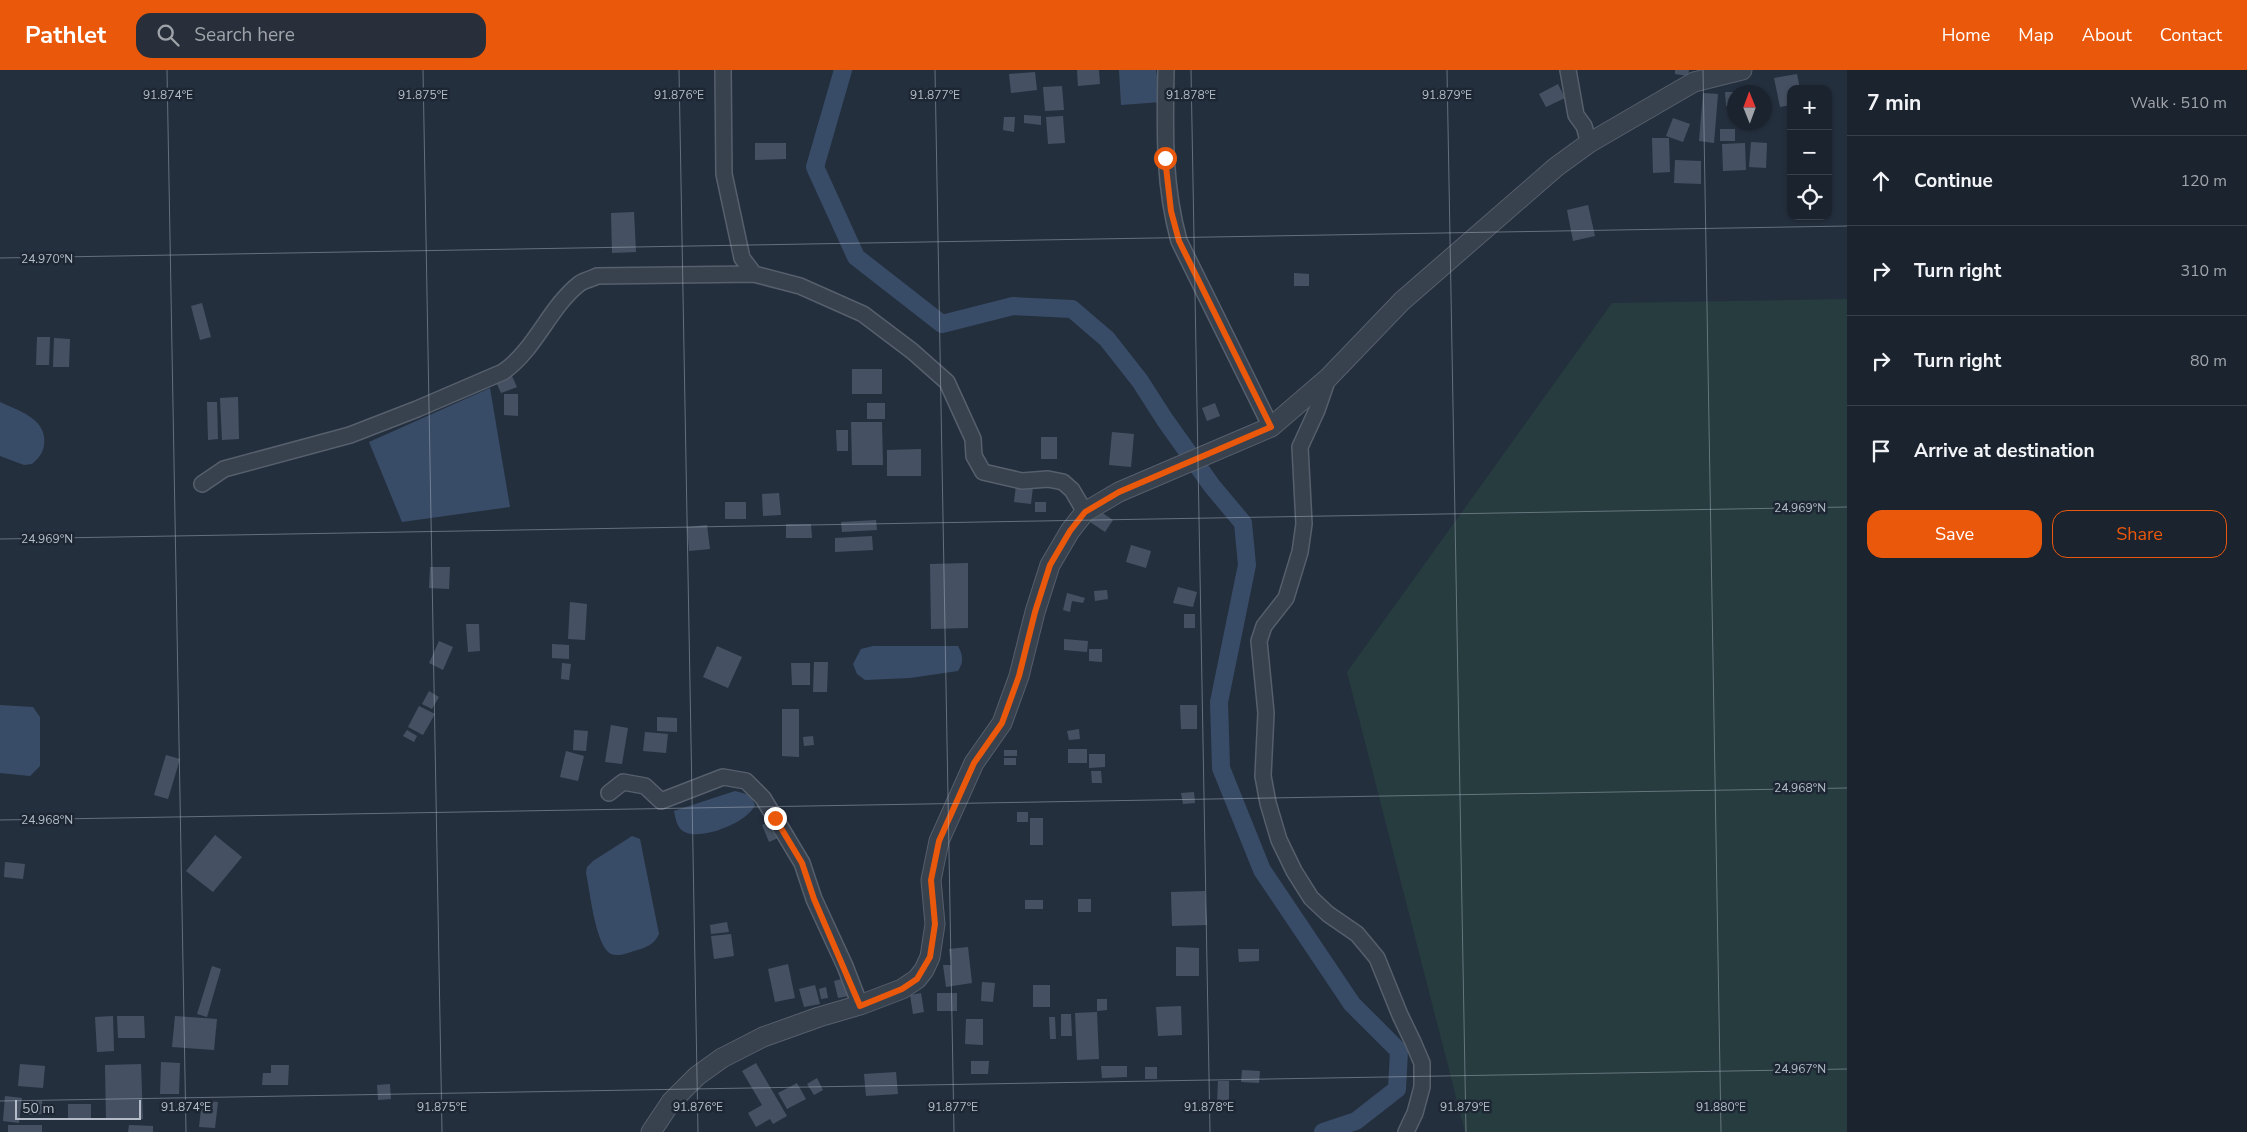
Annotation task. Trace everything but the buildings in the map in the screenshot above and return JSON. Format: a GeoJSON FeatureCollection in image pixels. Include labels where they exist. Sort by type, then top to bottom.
{"type":"FeatureCollection","features":[{"type":"Feature","properties":{"kind":"street"},"geometry":{"type":"LineString","coordinates":[[723,70],[724,174],[742,258],[754,274]]}},
{"type":"Feature","properties":{"kind":"street"},"geometry":{"type":"LineString","coordinates":[[1166,70],[1165,158],[1171,211],[1179,241],[1271,427]]}},
{"type":"Feature","properties":{"kind":"street"},"geometry":{"type":"LineString","coordinates":[[1568,70],[1576,115],[1584,126],[1589,143]]}},
{"type":"Feature","properties":{"kind":"street"},"geometry":{"type":"LineString","coordinates":[[651,1132],[671,1102],[697,1076],[722,1058],[763,1037],[819,1017],[860,1006],[902,989],[917,979],[930,957],[935,924],[931,880],[939,841],[974,763],[1002,723],[1019,676],[1035,612],[1050,565],[1070,531],[1085,512],[1119,492],[1271,427],[1328,378],[1402,301],[1556,167],[1589,143],[1694,82],[1742,70]]}},
{"type":"Feature","properties":{"kind":"street"},"geometry":{"type":"LineString","coordinates":[[202,484],[224,469],[350,435],[503,372],[515,363],[549,317],[580,283],[597,276],[754,274],[800,286],[863,314],[947,382],[973,439],[974,456],[983,472],[1022,481],[1048,479],[1063,482],[1072,490],[1085,512]]}},
{"type":"Feature","properties":{"kind":"street"},"geometry":{"type":"LineString","coordinates":[[1328,378],[1317,410],[1300,447],[1304,524],[1300,552],[1286,598],[1279,610],[1264,626],[1259,641],[1266,713],[1262,776],[1279,840],[1294,871],[1311,898],[1328,914],[1357,934],[1377,958],[1422,1063],[1422,1087],[1414,1114],[1406,1132]]}},
{"type":"Feature","properties":{"kind":"street"},"geometry":{"type":"LineString","coordinates":[[609,793],[623,782],[645,786],[662,801],[723,777],[746,781],[762,798],[802,863],[814,899],[860,1006]]}},
{"type":"Feature","properties":{"kind":"green space"},"geometry":{"type":"Polygon","coordinates":[[[1847,299],[1847,1132],[1465,1132],[1347,672],[1612,303],[1847,299]]]}},
{"type":"Feature","properties":{"kind":"water"},"geometry":{"type":"Polygon","coordinates":[[[1119,70],[1156,70],[1161,102],[1121,105],[1119,70]]]}},
{"type":"Feature","properties":{"kind":"water"},"geometry":{"type":"Polygon","coordinates":[[[490,388],[510,507],[402,522],[369,442],[490,388]]]}},
{"type":"Feature","properties":{"kind":"water"},"geometry":{"type":"Polygon","coordinates":[[[0,402],[31,417],[41,429],[44,436],[44,445],[40,456],[32,464],[24,465],[0,456],[0,402]]]}},
{"type":"Feature","properties":{"kind":"water"},"geometry":{"type":"Polygon","coordinates":[[[873,646],[958,646],[962,655],[962,662],[958,671],[910,678],[865,680],[857,674],[853,664],[861,649],[873,646]]]}},
{"type":"Feature","properties":{"kind":"water"},"geometry":{"type":"Polygon","coordinates":[[[0,705],[33,707],[40,717],[40,766],[30,776],[0,773],[0,705]]]}},
{"type":"Feature","properties":{"kind":"water"},"geometry":{"type":"Polygon","coordinates":[[[735,791],[750,795],[755,805],[744,817],[725,828],[704,834],[687,833],[681,830],[676,821],[674,811],[735,791]]]}},
{"type":"Feature","properties":{"kind":"water"},"geometry":{"type":"Polygon","coordinates":[[[632,836],[640,839],[659,934],[655,941],[645,947],[614,955],[605,949],[597,929],[586,873],[587,867],[593,861],[632,836]]]}},
{"type":"Feature","properties":{"kind":"waterway"},"geometry":{"type":"LineString","coordinates":[[843,70],[815,167],[856,257],[942,324],[1013,306],[1072,309],[1107,339],[1140,381],[1212,486],[1243,523],[1247,565],[1219,702],[1221,768],[1262,870],[1352,1004],[1399,1051],[1397,1089],[1356,1121],[1323,1132]]}},
{"type":"Feature","properties":{"kind":"route"},"geometry":{"type":"LineString","coordinates":[[775,818],[802,863],[814,899],[845,966],[860,1006],[902,989],[917,979],[930,957],[935,924],[931,880],[939,841],[974,763],[1002,723],[1019,676],[1035,612],[1050,565],[1070,531],[1085,512],[1119,492],[1271,427],[1179,241],[1171,211],[1165,158]]}}]}
